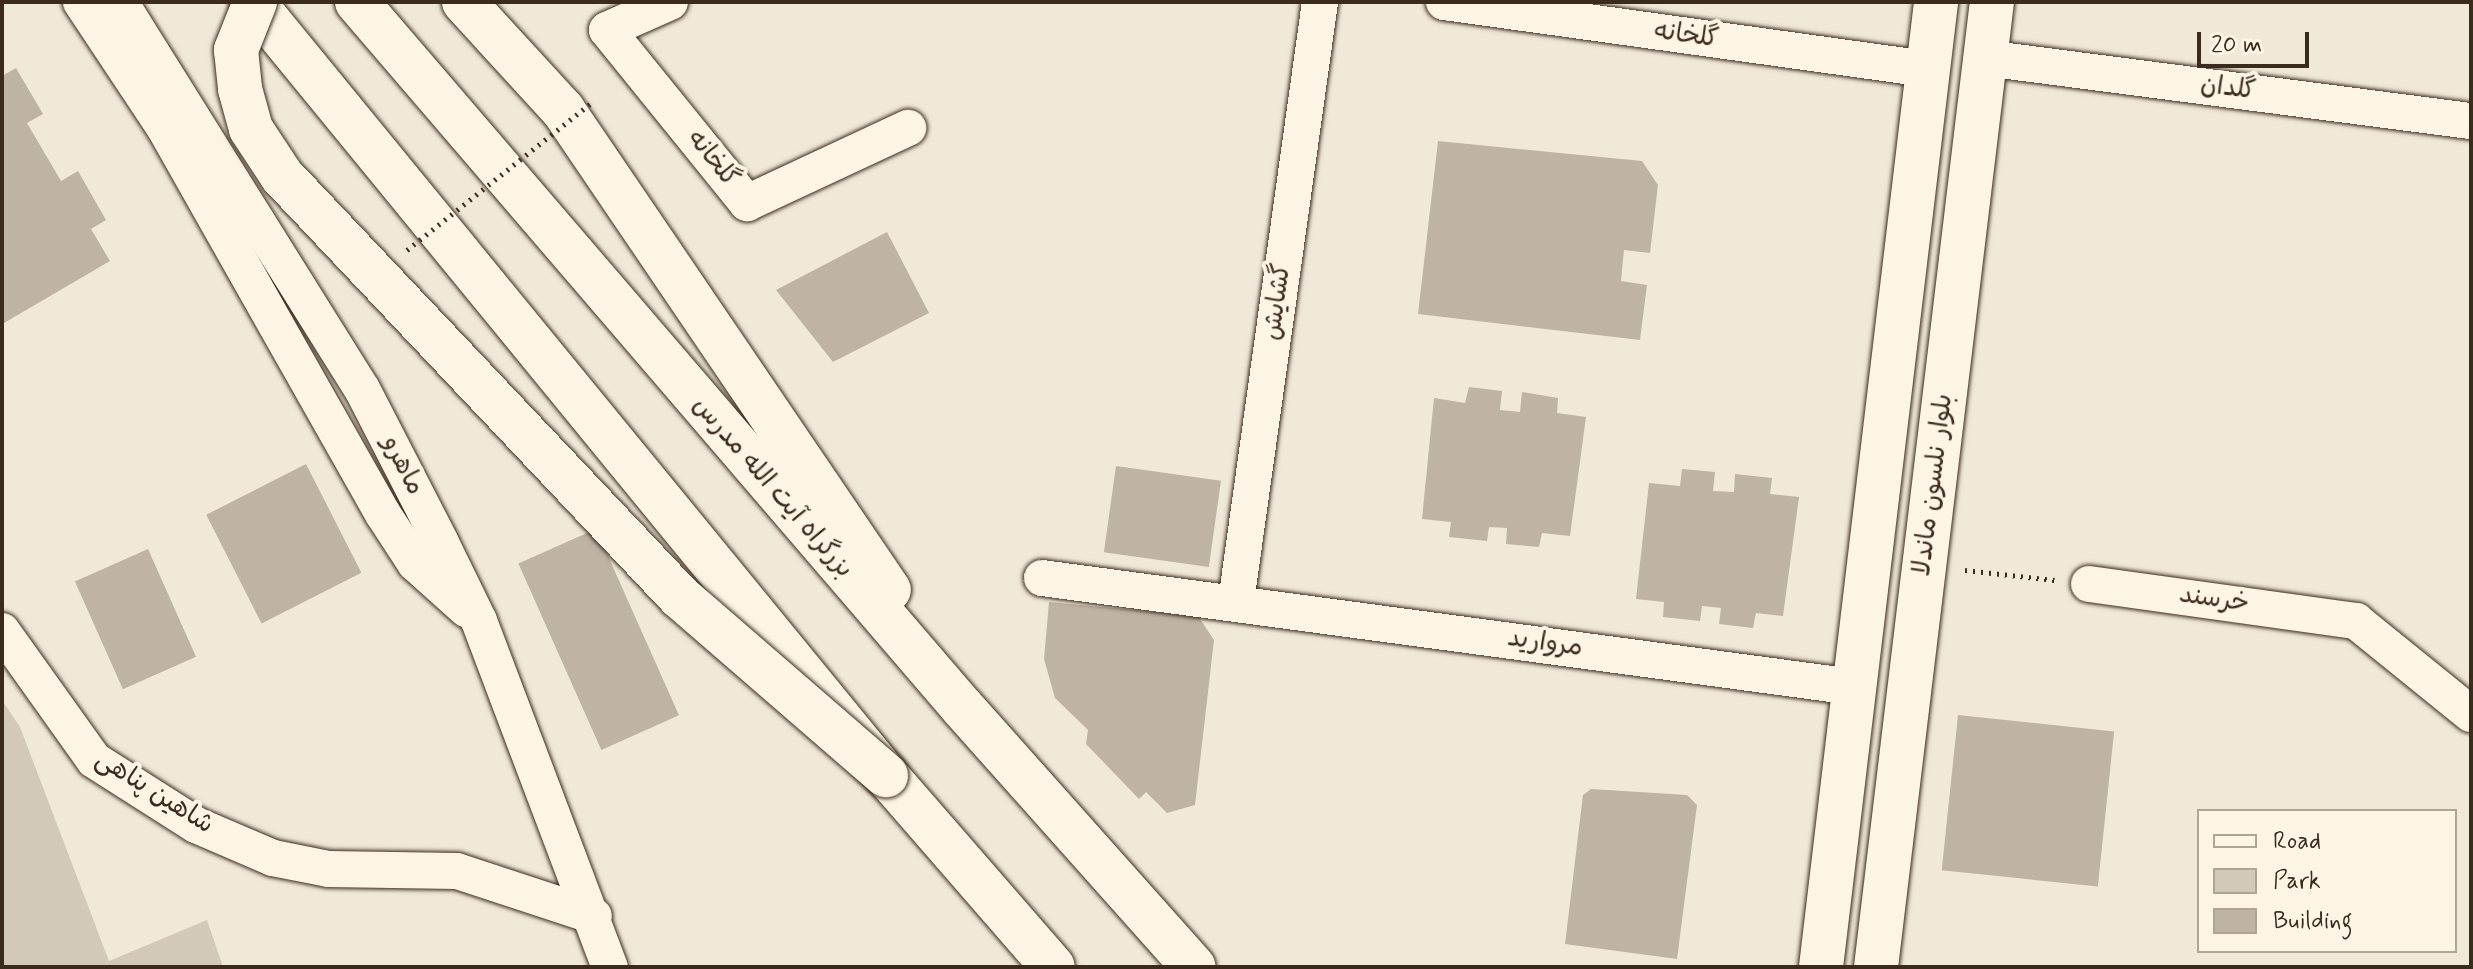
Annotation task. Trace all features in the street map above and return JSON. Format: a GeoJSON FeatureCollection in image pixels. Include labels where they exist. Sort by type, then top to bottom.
{"type":"FeatureCollection","features":[{"type":"Feature","properties":{"kind":"main road"},"geometry":{"type":"LineString","coordinates":[[254,2],[236,50],[240,89],[251,129],[282,176],[679,596],[886,775]]}},
{"type":"Feature","properties":{"kind":"main road"},"geometry":{"type":"LineString","coordinates":[[254,2],[886,775],[1053,967]]}},
{"type":"Feature","properties":{"kind":"main road","name":"بزرگراه آیت الله مدرس"},"geometry":{"type":"LineString","coordinates":[[357,2],[962,707],[1194,967]]}},
{"type":"Feature","properties":{"kind":"main road"},"geometry":{"type":"LineString","coordinates":[[464,2],[563,110],[831,496],[962,707]]}},
{"type":"Feature","properties":{"kind":"main road"},"geometry":{"type":"LineString","coordinates":[[1821,967],[1936,2]]}},
{"type":"Feature","properties":{"kind":"main road","name":"بلوار نلسون ماندلا"},"geometry":{"type":"LineString","coordinates":[[1876,967],[1992,2]]}},
{"type":"Feature","properties":{"kind":"street"},"geometry":{"type":"LineString","coordinates":[[81,2],[164,127],[383,514],[415,563],[479,621]]}},
{"type":"Feature","properties":{"kind":"street","name":"ماهرو"},"geometry":{"type":"LineString","coordinates":[[120,2],[362,389],[479,621],[594,916],[610,967]]}},
{"type":"Feature","properties":{"kind":"street","name":"گلخانه"},"geometry":{"type":"LineString","coordinates":[[670,2],[607,30],[747,203],[908,128]]}},
{"type":"Feature","properties":{"kind":"street","name":"گشایش"},"geometry":{"type":"LineString","coordinates":[[1236,602],[1320,2]]}},
{"type":"Feature","properties":{"kind":"street","name":"گلخانه"},"geometry":{"type":"LineString","coordinates":[[1444,2],[1928,69]]}},
{"type":"Feature","properties":{"kind":"street","name":"گلدان"},"geometry":{"type":"LineString","coordinates":[[1985,58],[2471,121]]}},
{"type":"Feature","properties":{"kind":"street","name":"مروارید"},"geometry":{"type":"LineString","coordinates":[[1042,578],[1854,687]]}},
{"type":"Feature","properties":{"kind":"street","name":"خرسند"},"geometry":{"type":"LineString","coordinates":[[2089,584],[2356,621],[2471,714]]}},
{"type":"Feature","properties":{"kind":"street","name":"شاهین پناهی"},"geometry":{"type":"LineString","coordinates":[[2,631],[94,760],[196,825],[273,858],[328,869],[443,869],[594,916]]}},
{"type":"Feature","properties":{"kind":"path"},"geometry":{"type":"LineString","coordinates":[[395,260],[591,103]]}},
{"type":"Feature","properties":{"kind":"path"},"geometry":{"type":"LineString","coordinates":[[1924,565],[2089,584]]}},
{"type":"Feature","properties":{"kind":"green space"},"geometry":{"type":"Polygon","coordinates":[[[2,700],[20,727],[109,961],[207,920],[223,967],[2,967],[2,700]]]}},
{"type":"Feature","properties":{"kind":"building"},"geometry":{"type":"Polygon","coordinates":[[[16,68],[43,114],[27,123],[61,181],[78,171],[106,220],[91,229],[110,261],[4,323],[2,76],[16,68]]]}},
{"type":"Feature","properties":{"kind":"building"},"geometry":{"type":"Polygon","coordinates":[[[1438,141],[1642,161],[1658,185],[1650,253],[1624,250],[1621,281],[1647,285],[1640,340],[1418,314],[1438,141]]]}},
{"type":"Feature","properties":{"kind":"building"},"geometry":{"type":"Polygon","coordinates":[[[887,232],[929,313],[833,362],[776,290],[887,232]]]}},
{"type":"Feature","properties":{"kind":"building"},"geometry":{"type":"Polygon","coordinates":[[[1469,387],[1502,391],[1500,410],[1520,412],[1522,392],[1558,398],[1557,413],[1586,417],[1570,536],[1542,533],[1539,547],[1506,544],[1507,528],[1489,527],[1487,541],[1449,537],[1451,522],[1422,519],[1434,398],[1465,403],[1469,387]]]}},
{"type":"Feature","properties":{"kind":"building"},"geometry":{"type":"Polygon","coordinates":[[[306,464],[361,573],[262,624],[206,515],[306,464]]]}},
{"type":"Feature","properties":{"kind":"building"},"geometry":{"type":"Polygon","coordinates":[[[1116,466],[1221,481],[1209,567],[1104,552],[1116,466]]]}},
{"type":"Feature","properties":{"kind":"building"},"geometry":{"type":"Polygon","coordinates":[[[1682,469],[1715,472],[1713,491],[1734,492],[1735,474],[1772,478],[1770,494],[1799,497],[1783,616],[1756,613],[1753,628],[1719,624],[1721,608],[1702,606],[1700,621],[1663,617],[1664,602],[1636,599],[1649,483],[1680,486],[1682,469]]]}},
{"type":"Feature","properties":{"kind":"building"},"geometry":{"type":"Polygon","coordinates":[[[596,529],[679,715],[601,750],[518,564],[596,529]]]}},
{"type":"Feature","properties":{"kind":"building"},"geometry":{"type":"Polygon","coordinates":[[[148,549],[196,657],[123,689],[75,582],[148,549]]]}},
{"type":"Feature","properties":{"kind":"building"},"geometry":{"type":"Polygon","coordinates":[[[1049,602],[1198,616],[1214,640],[1195,805],[1167,813],[1146,792],[1139,799],[1086,744],[1088,730],[1055,698],[1044,659],[1049,602]]]}},
{"type":"Feature","properties":{"kind":"building"},"geometry":{"type":"Polygon","coordinates":[[[1958,715],[2114,731],[2098,887],[1942,870],[1958,715]]]}},
{"type":"Feature","properties":{"kind":"building"},"geometry":{"type":"Polygon","coordinates":[[[1591,789],[1687,795],[1697,805],[1677,959],[1565,944],[1583,795],[1591,789]]]}}]}
